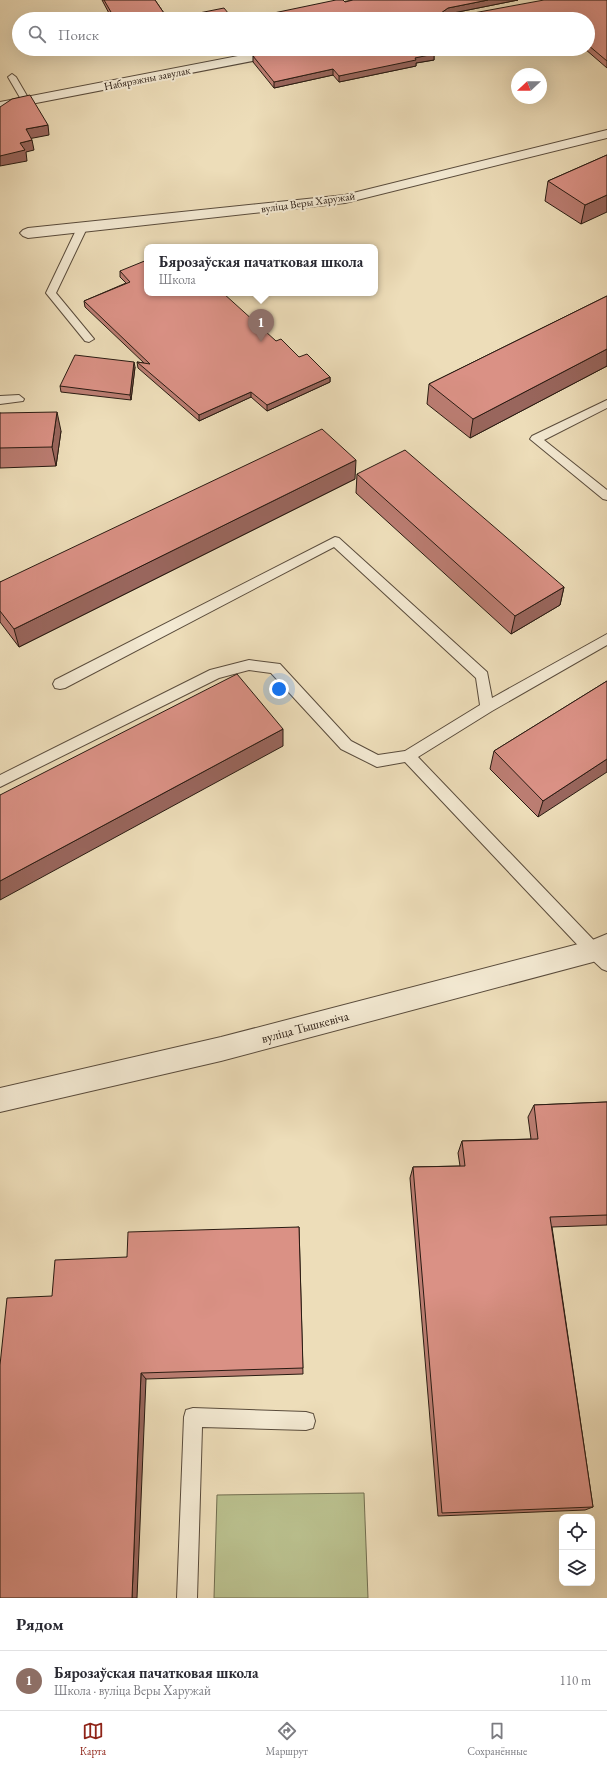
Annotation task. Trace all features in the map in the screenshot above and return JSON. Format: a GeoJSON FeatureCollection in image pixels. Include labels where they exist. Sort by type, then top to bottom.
{"type":"FeatureCollection","features":[{"type":"Feature","properties":{"kind":"street","name":"Набярэжны завулак"},"geometry":{"type":"LineString","coordinates":[[0,106],[258,56]]}},
{"type":"Feature","properties":{"kind":"street","name":"вуліца Веры Харужай"},"geometry":{"type":"LineString","coordinates":[[28,233],[344,198],[607,134]]}},
{"type":"Feature","properties":{"kind":"street","name":"вуліца Тышкевіча"},"geometry":{"type":"LineString","coordinates":[[0,1100],[221,1049],[602,954]]}},
{"type":"Feature","properties":{"kind":"lane"},"geometry":{"type":"LineString","coordinates":[[12,76],[26,101]]}},
{"type":"Feature","properties":{"kind":"lane"},"geometry":{"type":"LineString","coordinates":[[82,228],[51,293],[89,339]]}},
{"type":"Feature","properties":{"kind":"lane"},"geometry":{"type":"LineString","coordinates":[[0,400],[19,399]]}},
{"type":"Feature","properties":{"kind":"lane"},"geometry":{"type":"LineString","coordinates":[[607,404],[536,439],[607,496]]}},
{"type":"Feature","properties":{"kind":"lane"},"geometry":{"type":"LineString","coordinates":[[60,684],[335,541],[482,676],[487,707]]}},
{"type":"Feature","properties":{"kind":"lane"},"geometry":{"type":"LineString","coordinates":[[0,781],[215,674],[249,665],[275,668],[346,746],[377,761],[408,756],[487,707],[607,639]]}},
{"type":"Feature","properties":{"kind":"lane"},"geometry":{"type":"LineString","coordinates":[[408,756],[602,954]]}},
{"type":"Feature","properties":{"kind":"lane"},"geometry":{"type":"LineString","coordinates":[[187,1598],[193,1417],[306,1421]]}},
{"type":"Feature","properties":{"kind":"green space"},"geometry":{"type":"Polygon","coordinates":[[[364,1493],[368,1598],[214,1598],[217,1495],[364,1493]]]}},
{"type":"Feature","properties":{"kind":"building"},"geometry":{"type":"Polygon","coordinates":[[[104,0],[155,0],[163,12],[111,12],[104,0]]]}},
{"type":"Feature","properties":{"kind":"building"},"geometry":{"type":"Polygon","coordinates":[[[336,0],[343,0],[345,2],[353,0],[488,0],[448,8],[442,12],[279,12],[336,0]]]}},
{"type":"Feature","properties":{"kind":"building"},"geometry":{"type":"Polygon","coordinates":[[[544,0],[607,0],[607,61],[595,51],[595,12],[479,12],[544,0]]]}},
{"type":"Feature","properties":{"kind":"building"},"geometry":{"type":"Polygon","coordinates":[[[224,8],[227,12],[204,12],[224,8]]]}},
{"type":"Feature","properties":{"kind":"building"},"geometry":{"type":"Polygon","coordinates":[[[253,56],[424,56],[415,58],[416,60],[339,76],[333,69],[274,82],[253,56]]]}},
{"type":"Feature","properties":{"kind":"building"},"geometry":{"type":"Polygon","coordinates":[[[30,95],[48,125],[26,129],[32,140],[20,143],[25,150],[0,156],[0,107],[12,99],[30,95]]]}},
{"type":"Feature","properties":{"kind":"building"},"geometry":{"type":"Polygon","coordinates":[[[607,155],[607,195],[585,205],[548,181],[607,155]]]}},
{"type":"Feature","properties":{"kind":"building"},"geometry":{"type":"Polygon","coordinates":[[[144,261],[144,296],[226,296],[276,341],[281,339],[299,357],[307,354],[330,377],[267,405],[251,392],[199,415],[137,362],[150,364],[84,301],[130,282],[120,271],[144,261]]]}},
{"type":"Feature","properties":{"kind":"building"},"geometry":{"type":"Polygon","coordinates":[[[607,296],[607,349],[473,419],[429,384],[607,296]]]}},
{"type":"Feature","properties":{"kind":"building"},"geometry":{"type":"Polygon","coordinates":[[[75,355],[134,362],[130,395],[60,386],[75,355]]]}},
{"type":"Feature","properties":{"kind":"building"},"geometry":{"type":"Polygon","coordinates":[[[57,412],[52,447],[0,448],[0,413],[57,412]]]}},
{"type":"Feature","properties":{"kind":"building"},"geometry":{"type":"Polygon","coordinates":[[[322,429],[356,460],[14,629],[0,611],[0,582],[322,429]]]}},
{"type":"Feature","properties":{"kind":"building"},"geometry":{"type":"Polygon","coordinates":[[[405,450],[564,587],[515,616],[357,474],[405,450]]]}},
{"type":"Feature","properties":{"kind":"building"},"geometry":{"type":"Polygon","coordinates":[[[237,674],[283,729],[0,881],[0,795],[237,674]]]}},
{"type":"Feature","properties":{"kind":"building"},"geometry":{"type":"Polygon","coordinates":[[[607,681],[607,759],[543,801],[494,751],[607,681]]]}},
{"type":"Feature","properties":{"kind":"building"},"geometry":{"type":"Polygon","coordinates":[[[607,1102],[607,1215],[550,1217],[593,1507],[442,1513],[413,1167],[465,1166],[462,1141],[538,1139],[534,1105],[607,1102]]]}},
{"type":"Feature","properties":{"kind":"building"},"geometry":{"type":"Polygon","coordinates":[[[299,1227],[303,1368],[141,1373],[132,1598],[0,1598],[0,1365],[7,1298],[52,1296],[55,1260],[127,1257],[128,1232],[299,1227]]]}},
{"type":"Feature","properties":{"kind":"place","name":"Бярозаўская пачатковая школа"},"geometry":{"type":"Point","coordinates":[261,342]}}]}
